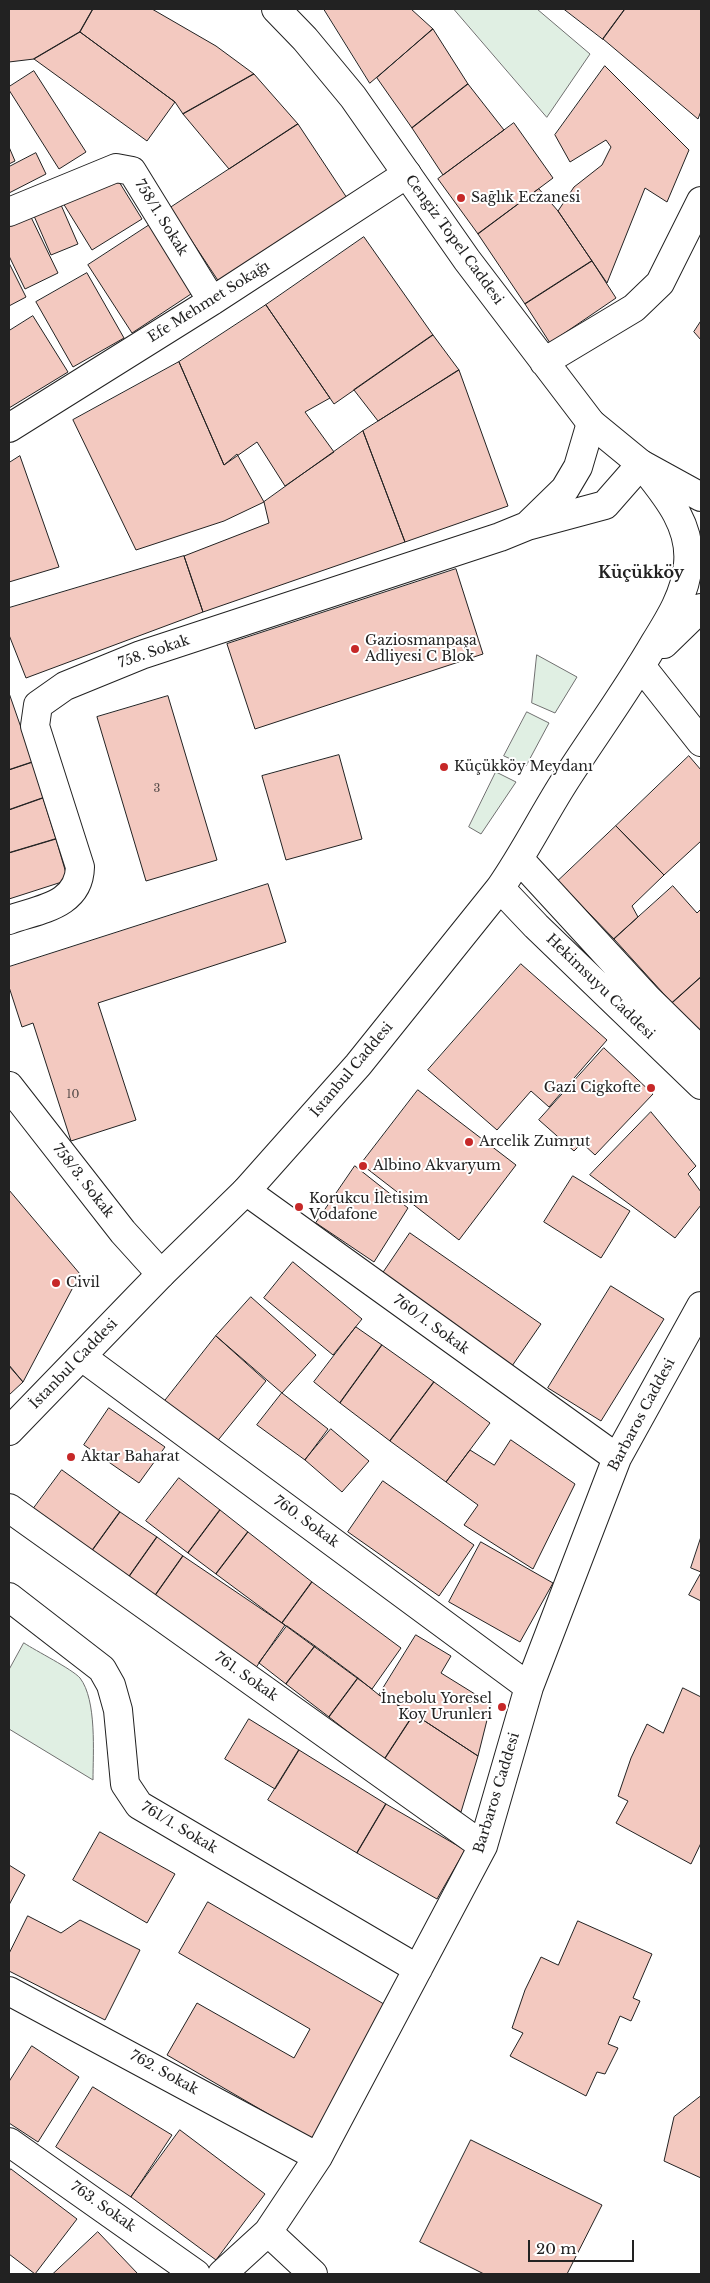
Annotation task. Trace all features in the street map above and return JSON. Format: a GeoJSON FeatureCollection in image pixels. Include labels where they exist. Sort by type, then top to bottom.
{"type":"FeatureCollection","features":[{"type":"Feature","properties":{"kind":"street","name":"Cengiz Topel Caddesi"},"geometry":{"type":"LineString","coordinates":[[276,9],[305,39],[353,97],[467,260],[592,423],[641,464]]}},
{"type":"Feature","properties":{"kind":"street","name":"758/1. Sokak"},"geometry":{"type":"LineString","coordinates":[[9,212],[116,168],[132,171],[212,301]]}},
{"type":"Feature","properties":{"kind":"street","name":"Efe Mehmet Sokağı"},"geometry":{"type":"LineString","coordinates":[[9,428],[212,301],[407,174]]}},
{"type":"Feature","properties":{"kind":"street"},"geometry":{"type":"LineString","coordinates":[[544,362],[634,308],[660,283],[701,201]]}},
{"type":"Feature","properties":{"kind":"street"},"geometry":{"type":"LineString","coordinates":[[527,526],[565,489],[578,467],[592,423]]}},
{"type":"Feature","properties":{"kind":"street"},"geometry":{"type":"LineString","coordinates":[[527,526],[605,505],[641,464]]}},
{"type":"Feature","properties":{"kind":"street"},"geometry":{"type":"LineString","coordinates":[[641,464],[701,497]]}},
{"type":"Feature","properties":{"kind":"street"},"geometry":{"type":"LineString","coordinates":[[641,464],[673,504],[685,533],[688,564],[682,592],[641,666]]}},
{"type":"Feature","properties":{"kind":"street","name":"758. Sokak"},"geometry":{"type":"LineString","coordinates":[[9,920],[64,900],[76,888],[80,876],[80,867],[35,726],[38,705],[65,686],[141,656],[500,538],[527,526]]}},
{"type":"Feature","properties":{"kind":"street"},"geometry":{"type":"LineString","coordinates":[[641,666],[701,608]]}},
{"type":"Feature","properties":{"kind":"street"},"geometry":{"type":"LineString","coordinates":[[641,666],[701,742]]}},
{"type":"Feature","properties":{"kind":"street","name":"İstanbul Caddesi"},"geometry":{"type":"LineString","coordinates":[[9,1431],[82,1358],[161,1274],[246,1191],[358,1065],[500,888],[520,860],[562,785],[641,666]]}},
{"type":"Feature","properties":{"kind":"street","name":"Hekimsuyu Caddesi"},"geometry":{"type":"LineString","coordinates":[[520,860],[647,998],[701,1051]]}},
{"type":"Feature","properties":{"kind":"street","name":"Hekimsuyu Caddesi"},"geometry":{"type":"LineString","coordinates":[[500,888],[536,926],[701,1085]]}},
{"type":"Feature","properties":{"kind":"street","name":"758/3. Sokak"},"geometry":{"type":"LineString","coordinates":[[9,1086],[123,1232],[161,1274]]}},
{"type":"Feature","properties":{"kind":"street","name":"760/1. Sokak"},"geometry":{"type":"LineString","coordinates":[[246,1191],[616,1458]]}},
{"type":"Feature","properties":{"kind":"street","name":"Barbaros Caddesi"},"geometry":{"type":"LineString","coordinates":[[222,2274],[268,2232],[318,2157],[483,1846],[529,1687],[616,1458],[701,1306]]}},
{"type":"Feature","properties":{"kind":"street","name":"760. Sokak"},"geometry":{"type":"LineString","coordinates":[[82,1358],[529,1687]]}},
{"type":"Feature","properties":{"kind":"street","name":"761. Sokak"},"geometry":{"type":"LineString","coordinates":[[9,1508],[483,1846]]}},
{"type":"Feature","properties":{"kind":"street","name":"761/1. Sokak"},"geometry":{"type":"LineString","coordinates":[[9,1597],[91,1658],[102,1669],[112,1686],[118,1710],[125,1784],[138,1805],[418,1969]]}},
{"type":"Feature","properties":{"kind":"street","name":"762. Sokak"},"geometry":{"type":"LineString","coordinates":[[9,1991],[318,2157]]}},
{"type":"Feature","properties":{"kind":"street","name":"763. Sokak"},"geometry":{"type":"LineString","coordinates":[[9,2142],[196,2274]]}},
{"type":"Feature","properties":{"kind":"street"},"geometry":{"type":"LineString","coordinates":[[268,2232],[313,2274]]}},
{"type":"Feature","properties":{"kind":"green space"},"geometry":{"type":"Polygon","coordinates":[[[454,9],[537,9],[590,54],[547,117],[454,9]]]}},
{"type":"Feature","properties":{"kind":"green space"},"geometry":{"type":"Polygon","coordinates":[[[537,655],[577,677],[555,713],[532,703],[537,655]]]}},
{"type":"Feature","properties":{"kind":"green space"},"geometry":{"type":"Polygon","coordinates":[[[527,712],[549,723],[526,766],[504,756],[527,712]]]}},
{"type":"Feature","properties":{"kind":"green space"},"geometry":{"type":"Polygon","coordinates":[[[496,772],[516,782],[481,834],[469,827],[496,772]]]}},
{"type":"Feature","properties":{"kind":"green space"},"geometry":{"type":"Polygon","coordinates":[[[24,1643],[80,1678],[89,1699],[92,1713],[93,1780],[9,1729],[9,1670],[24,1643]]]}},
{"type":"Feature","properties":{"kind":"building"},"geometry":{"type":"Polygon","coordinates":[[[9,9],[93,9],[80,32],[34,59],[9,62],[9,9]]]}},
{"type":"Feature","properties":{"kind":"building"},"geometry":{"type":"Polygon","coordinates":[[[93,9],[152,9],[216,46],[254,74],[183,114],[175,102],[80,32],[93,9]]]}},
{"type":"Feature","properties":{"kind":"building"},"geometry":{"type":"Polygon","coordinates":[[[324,9],[411,9],[433,29],[370,83],[324,9]]]}},
{"type":"Feature","properties":{"kind":"building"},"geometry":{"type":"Polygon","coordinates":[[[564,9],[625,9],[603,39],[564,9]]]}},
{"type":"Feature","properties":{"kind":"building"},"geometry":{"type":"Polygon","coordinates":[[[625,9],[701,9],[701,111],[698,119],[603,39],[625,9]]]}},
{"type":"Feature","properties":{"kind":"building"},"geometry":{"type":"Polygon","coordinates":[[[433,29],[468,84],[412,128],[377,78],[433,29]]]}},
{"type":"Feature","properties":{"kind":"building"},"geometry":{"type":"Polygon","coordinates":[[[80,32],[175,102],[147,141],[34,59],[80,32]]]}},
{"type":"Feature","properties":{"kind":"building"},"geometry":{"type":"Polygon","coordinates":[[[605,66],[689,150],[667,202],[645,188],[607,283],[558,211],[574,187],[602,165],[611,147],[606,140],[570,162],[555,135],[605,66]]]}},
{"type":"Feature","properties":{"kind":"building"},"geometry":{"type":"Polygon","coordinates":[[[34,71],[86,152],[59,169],[9,90],[9,87],[34,71]]]}},
{"type":"Feature","properties":{"kind":"building"},"geometry":{"type":"Polygon","coordinates":[[[254,74],[298,124],[229,169],[183,114],[254,74]]]}},
{"type":"Feature","properties":{"kind":"building"},"geometry":{"type":"Polygon","coordinates":[[[468,84],[504,130],[443,175],[412,128],[468,84]]]}},
{"type":"Feature","properties":{"kind":"building"},"geometry":{"type":"Polygon","coordinates":[[[514,123],[553,178],[478,234],[438,179],[514,123]]]}},
{"type":"Feature","properties":{"kind":"building"},"geometry":{"type":"Polygon","coordinates":[[[298,124],[347,198],[219,282],[170,208],[298,124]]]}},
{"type":"Feature","properties":{"kind":"building"},"geometry":{"type":"Polygon","coordinates":[[[9,147],[15,161],[9,164],[9,147]]]}},
{"type":"Feature","properties":{"kind":"building"},"geometry":{"type":"Polygon","coordinates":[[[36,153],[46,174],[9,193],[9,167],[36,153]]]}},
{"type":"Feature","properties":{"kind":"building"},"geometry":{"type":"Polygon","coordinates":[[[113,172],[142,219],[92,250],[63,203],[113,172]]]}},
{"type":"Feature","properties":{"kind":"building"},"geometry":{"type":"Polygon","coordinates":[[[539,189],[558,211],[592,261],[525,304],[478,234],[539,189]]]}},
{"type":"Feature","properties":{"kind":"building"},"geometry":{"type":"Polygon","coordinates":[[[58,198],[78,244],[51,255],[31,209],[58,198]]]}},
{"type":"Feature","properties":{"kind":"building"},"geometry":{"type":"Polygon","coordinates":[[[29,213],[58,273],[25,289],[9,256],[9,223],[29,213]]]}},
{"type":"Feature","properties":{"kind":"building"},"geometry":{"type":"Polygon","coordinates":[[[151,224],[194,292],[132,333],[88,265],[151,224]]]}},
{"type":"Feature","properties":{"kind":"building"},"geometry":{"type":"Polygon","coordinates":[[[364,237],[433,335],[334,404],[266,305],[364,237]]]}},
{"type":"Feature","properties":{"kind":"building"},"geometry":{"type":"Polygon","coordinates":[[[592,261],[616,298],[550,343],[525,304],[592,261]]]}},
{"type":"Feature","properties":{"kind":"building"},"geometry":{"type":"Polygon","coordinates":[[[9,263],[26,297],[9,306],[9,263]]]}},
{"type":"Feature","properties":{"kind":"building"},"geometry":{"type":"Polygon","coordinates":[[[87,273],[124,338],[73,367],[36,302],[87,273]]]}},
{"type":"Feature","properties":{"kind":"building"},"geometry":{"type":"Polygon","coordinates":[[[266,305],[330,398],[305,412],[334,452],[285,486],[257,442],[224,465],[179,362],[266,305]]]}},
{"type":"Feature","properties":{"kind":"building"},"geometry":{"type":"Polygon","coordinates":[[[33,316],[68,372],[9,408],[9,331],[33,316]]]}},
{"type":"Feature","properties":{"kind":"building"},"geometry":{"type":"Polygon","coordinates":[[[701,321],[701,340],[694,332],[701,321]]]}},
{"type":"Feature","properties":{"kind":"building"},"geometry":{"type":"Polygon","coordinates":[[[433,335],[459,370],[378,421],[354,390],[433,335]]]}},
{"type":"Feature","properties":{"kind":"building"},"geometry":{"type":"Polygon","coordinates":[[[179,362],[224,465],[237,454],[264,502],[224,521],[136,550],[73,420],[179,362]]]}},
{"type":"Feature","properties":{"kind":"building"},"geometry":{"type":"Polygon","coordinates":[[[459,370],[508,506],[405,542],[363,431],[459,370]]]}},
{"type":"Feature","properties":{"kind":"building"},"geometry":{"type":"Polygon","coordinates":[[[363,431],[405,542],[203,612],[184,556],[269,523],[264,502],[363,431]]]}},
{"type":"Feature","properties":{"kind":"building"},"geometry":{"type":"Polygon","coordinates":[[[20,456],[59,567],[9,582],[9,463],[20,456]]]}},
{"type":"Feature","properties":{"kind":"building"},"geometry":{"type":"Polygon","coordinates":[[[184,556],[203,612],[26,678],[9,635],[9,608],[184,556]]]}},
{"type":"Feature","properties":{"kind":"building","name":"Gaziosmanpaşa Adliyesi C Blok"},"geometry":{"type":"Polygon","coordinates":[[[456,569],[483,654],[255,729],[227,644],[456,569]]]}},
{"type":"Feature","properties":{"kind":"building"},"geometry":{"type":"Polygon","coordinates":[[[9,693],[33,762],[9,770],[9,693]]]}},
{"type":"Feature","properties":{"kind":"building"},"geometry":{"type":"Polygon","coordinates":[[[168,696],[217,860],[146,881],[97,717],[168,696]]]}},
{"type":"Feature","properties":{"kind":"building"},"geometry":{"type":"Polygon","coordinates":[[[339,755],[362,839],[286,860],[262,776],[339,755]]]}},
{"type":"Feature","properties":{"kind":"building"},"geometry":{"type":"Polygon","coordinates":[[[689,756],[701,770],[701,841],[664,875],[616,826],[689,756]]]}},
{"type":"Feature","properties":{"kind":"building"},"geometry":{"type":"Polygon","coordinates":[[[33,762],[43,798],[9,810],[9,770],[33,762]]]}},
{"type":"Feature","properties":{"kind":"building"},"geometry":{"type":"Polygon","coordinates":[[[43,798],[56,839],[9,853],[9,810],[43,798]]]}},
{"type":"Feature","properties":{"kind":"building"},"geometry":{"type":"Polygon","coordinates":[[[616,826],[664,875],[632,906],[638,917],[614,939],[558,881],[616,826]]]}},
{"type":"Feature","properties":{"kind":"building"},"geometry":{"type":"Polygon","coordinates":[[[56,839],[68,880],[9,899],[9,853],[56,839]]]}},
{"type":"Feature","properties":{"kind":"building"},"geometry":{"type":"Polygon","coordinates":[[[268,884],[286,942],[98,1003],[136,1120],[71,1141],[33,1023],[22,1027],[9,987],[9,967],[268,884]]]}},
{"type":"Feature","properties":{"kind":"building"},"geometry":{"type":"Polygon","coordinates":[[[673,886],[697,913],[701,909],[701,977],[672,1003],[614,939],[673,886]]]}},
{"type":"Feature","properties":{"kind":"building"},"geometry":{"type":"Polygon","coordinates":[[[521,964],[607,1040],[549,1107],[531,1091],[497,1130],[428,1070],[521,964]]]}},
{"type":"Feature","properties":{"kind":"building"},"geometry":{"type":"Polygon","coordinates":[[[701,977],[701,1032],[700,1033],[672,1003],[701,977]]]}},
{"type":"Feature","properties":{"kind":"building"},"geometry":{"type":"Polygon","coordinates":[[[604,1048],[653,1094],[595,1155],[582,1143],[574,1151],[539,1120],[604,1048]]]}},
{"type":"Feature","properties":{"kind":"building"},"geometry":{"type":"Polygon","coordinates":[[[418,1090],[516,1165],[459,1240],[361,1164],[418,1090]]]}},
{"type":"Feature","properties":{"kind":"building"},"geometry":{"type":"Polygon","coordinates":[[[651,1112],[696,1166],[688,1174],[701,1192],[701,1205],[675,1238],[590,1175],[651,1112]]]}},
{"type":"Feature","properties":{"kind":"building"},"geometry":{"type":"Polygon","coordinates":[[[355,1166],[408,1208],[374,1262],[316,1223],[355,1166]]]}},
{"type":"Feature","properties":{"kind":"building"},"geometry":{"type":"Polygon","coordinates":[[[573,1176],[630,1211],[601,1258],[544,1222],[573,1176]]]}},
{"type":"Feature","properties":{"kind":"building"},"geometry":{"type":"Polygon","coordinates":[[[9,1190],[80,1274],[23,1382],[9,1365],[9,1190]]]}},
{"type":"Feature","properties":{"kind":"building"},"geometry":{"type":"Polygon","coordinates":[[[410,1233],[541,1324],[512,1366],[381,1276],[410,1233]]]}},
{"type":"Feature","properties":{"kind":"building"},"geometry":{"type":"Polygon","coordinates":[[[293,1262],[362,1319],[333,1355],[264,1298],[293,1262]]]}},
{"type":"Feature","properties":{"kind":"building"},"geometry":{"type":"Polygon","coordinates":[[[611,1286],[664,1319],[601,1421],[548,1388],[611,1286]]]}},
{"type":"Feature","properties":{"kind":"building"},"geometry":{"type":"Polygon","coordinates":[[[251,1297],[316,1355],[282,1393],[216,1336],[251,1297]]]}},
{"type":"Feature","properties":{"kind":"building"},"geometry":{"type":"Polygon","coordinates":[[[356,1327],[382,1345],[340,1403],[314,1382],[356,1327]]]}},
{"type":"Feature","properties":{"kind":"building"},"geometry":{"type":"Polygon","coordinates":[[[216,1336],[266,1381],[215,1444],[164,1402],[216,1336]]]}},
{"type":"Feature","properties":{"kind":"building"},"geometry":{"type":"Polygon","coordinates":[[[382,1345],[434,1382],[390,1441],[340,1403],[382,1345]]]}},
{"type":"Feature","properties":{"kind":"building"},"geometry":{"type":"Polygon","coordinates":[[[9,1366],[23,1382],[9,1395],[9,1366]]]}},
{"type":"Feature","properties":{"kind":"building"},"geometry":{"type":"Polygon","coordinates":[[[434,1382],[490,1423],[446,1482],[390,1441],[434,1382]]]}},
{"type":"Feature","properties":{"kind":"building"},"geometry":{"type":"Polygon","coordinates":[[[282,1393],[328,1429],[305,1460],[257,1425],[282,1393]]]}},
{"type":"Feature","properties":{"kind":"building"},"geometry":{"type":"Polygon","coordinates":[[[109,1408],[165,1447],[139,1483],[84,1445],[109,1408]]]}},
{"type":"Feature","properties":{"kind":"building"},"geometry":{"type":"Polygon","coordinates":[[[331,1429],[369,1461],[342,1492],[305,1460],[331,1429]]]}},
{"type":"Feature","properties":{"kind":"building"},"geometry":{"type":"Polygon","coordinates":[[[511,1440],[575,1484],[533,1569],[464,1525],[478,1505],[446,1482],[470,1450],[494,1465],[511,1440]]]}},
{"type":"Feature","properties":{"kind":"building"},"geometry":{"type":"Polygon","coordinates":[[[62,1470],[120,1512],[89,1555],[31,1512],[62,1470]]]}},
{"type":"Feature","properties":{"kind":"building"},"geometry":{"type":"Polygon","coordinates":[[[179,1478],[220,1510],[188,1553],[146,1521],[179,1478]]]}},
{"type":"Feature","properties":{"kind":"building"},"geometry":{"type":"Polygon","coordinates":[[[383,1481],[474,1545],[439,1596],[348,1532],[383,1481]]]}},
{"type":"Feature","properties":{"kind":"building"},"geometry":{"type":"Polygon","coordinates":[[[220,1510],[248,1532],[216,1574],[188,1553],[220,1510]]]}},
{"type":"Feature","properties":{"kind":"building"},"geometry":{"type":"Polygon","coordinates":[[[120,1512],[157,1537],[126,1581],[89,1555],[120,1512]]]}},
{"type":"Feature","properties":{"kind":"building"},"geometry":{"type":"Polygon","coordinates":[[[248,1532],[312,1582],[282,1623],[216,1574],[248,1532]]]}},
{"type":"Feature","properties":{"kind":"building"},"geometry":{"type":"Polygon","coordinates":[[[157,1537],[183,1556],[152,1600],[126,1581],[157,1537]]]}},
{"type":"Feature","properties":{"kind":"building"},"geometry":{"type":"Polygon","coordinates":[[[701,1537],[701,1572],[691,1568],[701,1537]]]}},
{"type":"Feature","properties":{"kind":"building"},"geometry":{"type":"Polygon","coordinates":[[[481,1542],[553,1583],[520,1642],[449,1602],[481,1542]]]}},
{"type":"Feature","properties":{"kind":"building"},"geometry":{"type":"Polygon","coordinates":[[[183,1556],[285,1625],[253,1672],[152,1600],[183,1556]]]}},
{"type":"Feature","properties":{"kind":"building"},"geometry":{"type":"Polygon","coordinates":[[[701,1573],[701,1601],[689,1595],[701,1573]]]}},
{"type":"Feature","properties":{"kind":"building"},"geometry":{"type":"Polygon","coordinates":[[[312,1582],[401,1648],[372,1689],[282,1623],[312,1582]]]}},
{"type":"Feature","properties":{"kind":"building"},"geometry":{"type":"Polygon","coordinates":[[[287,1626],[315,1646],[286,1684],[259,1663],[287,1626]]]}},
{"type":"Feature","properties":{"kind":"building"},"geometry":{"type":"Polygon","coordinates":[[[416,1635],[451,1656],[441,1673],[491,1704],[478,1756],[414,1714],[379,1695],[416,1635]]]}},
{"type":"Feature","properties":{"kind":"building"},"geometry":{"type":"Polygon","coordinates":[[[315,1646],[358,1678],[329,1717],[286,1684],[315,1646]]]}},
{"type":"Feature","properties":{"kind":"building"},"geometry":{"type":"Polygon","coordinates":[[[358,1678],[379,1695],[414,1714],[384,1760],[329,1717],[358,1678]]]}},
{"type":"Feature","properties":{"kind":"building"},"geometry":{"type":"Polygon","coordinates":[[[683,1688],[701,1697],[701,1843],[691,1864],[616,1823],[628,1801],[618,1796],[631,1758],[647,1724],[663,1733],[683,1688]]]}},
{"type":"Feature","properties":{"kind":"building"},"geometry":{"type":"Polygon","coordinates":[[[414,1714],[478,1756],[461,1812],[384,1760],[414,1714]]]}},
{"type":"Feature","properties":{"kind":"building"},"geometry":{"type":"Polygon","coordinates":[[[249,1719],[299,1750],[275,1789],[225,1759],[249,1719]]]}},
{"type":"Feature","properties":{"kind":"building"},"geometry":{"type":"Polygon","coordinates":[[[299,1750],[386,1804],[357,1853],[268,1800],[299,1750]]]}},
{"type":"Feature","properties":{"kind":"building"},"geometry":{"type":"Polygon","coordinates":[[[386,1804],[465,1850],[437,1899],[357,1853],[386,1804]]]}},
{"type":"Feature","properties":{"kind":"building"},"geometry":{"type":"Polygon","coordinates":[[[100,1832],[175,1874],[147,1923],[73,1880],[100,1832]]]}},
{"type":"Feature","properties":{"kind":"building"},"geometry":{"type":"Polygon","coordinates":[[[9,1865],[25,1875],[9,1905],[9,1865]]]}},
{"type":"Feature","properties":{"kind":"building"},"geometry":{"type":"Polygon","coordinates":[[[208,1902],[389,2007],[313,2140],[167,2055],[197,2003],[294,2058],[310,2029],[179,1953],[208,1902]]]}},
{"type":"Feature","properties":{"kind":"building"},"geometry":{"type":"Polygon","coordinates":[[[28,1916],[61,1933],[80,1920],[140,1950],[105,2020],[9,1971],[9,1954],[28,1916]]]}},
{"type":"Feature","properties":{"kind":"building"},"geometry":{"type":"Polygon","coordinates":[[[578,1921],[652,1954],[633,1998],[640,2001],[631,2021],[620,2016],[608,2044],[618,2048],[605,2074],[597,2072],[586,2096],[510,2056],[523,2033],[512,2028],[525,1990],[541,1957],[558,1965],[578,1921]]]}},
{"type":"Feature","properties":{"kind":"building"},"geometry":{"type":"Polygon","coordinates":[[[32,2046],[79,2077],[38,2142],[9,2123],[9,2082],[32,2046]]]}},
{"type":"Feature","properties":{"kind":"building"},"geometry":{"type":"Polygon","coordinates":[[[93,2087],[172,2135],[131,2197],[56,2147],[93,2087]]]}},
{"type":"Feature","properties":{"kind":"building"},"geometry":{"type":"Polygon","coordinates":[[[701,2096],[701,2178],[664,2161],[674,2117],[701,2096]]]}},
{"type":"Feature","properties":{"kind":"building"},"geometry":{"type":"Polygon","coordinates":[[[180,2130],[265,2194],[216,2260],[131,2197],[180,2130]]]}},
{"type":"Feature","properties":{"kind":"building"},"geometry":{"type":"Polygon","coordinates":[[[471,2140],[602,2205],[567,2274],[484,2274],[420,2242],[471,2140]]]}},
{"type":"Feature","properties":{"kind":"building"},"geometry":{"type":"Polygon","coordinates":[[[11,2169],[77,2219],[35,2274],[9,2254],[9,2172],[11,2169]]]}},
{"type":"Feature","properties":{"kind":"building"},"geometry":{"type":"Polygon","coordinates":[[[98,2232],[138,2274],[53,2274],[98,2232]]]}},
{"type":"Feature","properties":{"kind":"place","name":"Sağlık Eczanesi"},"geometry":{"type":"Point","coordinates":[461,198]}},
{"type":"Feature","properties":{"kind":"place","name":"Gaziosmanpaşa Adliyesi C Blok"},"geometry":{"type":"Point","coordinates":[355,649]}},
{"type":"Feature","properties":{"kind":"place","name":"Küçükköy Meydanı"},"geometry":{"type":"Point","coordinates":[444,767]}},
{"type":"Feature","properties":{"kind":"place","name":"Gazi Cigkofte"},"geometry":{"type":"Point","coordinates":[651,1088]}},
{"type":"Feature","properties":{"kind":"place","name":"Arcelik Zumrut"},"geometry":{"type":"Point","coordinates":[469,1142]}},
{"type":"Feature","properties":{"kind":"place","name":"Albino Akvaryum"},"geometry":{"type":"Point","coordinates":[363,1166]}},
{"type":"Feature","properties":{"kind":"place","name":"Korukcu İletisim Vodafone"},"geometry":{"type":"Point","coordinates":[299,1207]}},
{"type":"Feature","properties":{"kind":"place","name":"Civil"},"geometry":{"type":"Point","coordinates":[56,1283]}},
{"type":"Feature","properties":{"kind":"place","name":"Aktar Baharat"},"geometry":{"type":"Point","coordinates":[71,1457]}},
{"type":"Feature","properties":{"kind":"place","name":"İnebolu Yoresel Koy Urunleri"},"geometry":{"type":"Point","coordinates":[502,1707]}},
{"type":"Feature","properties":{"kind":"district","name":"Küçükköy"},"geometry":{"type":"Point","coordinates":[641,573]}}]}
